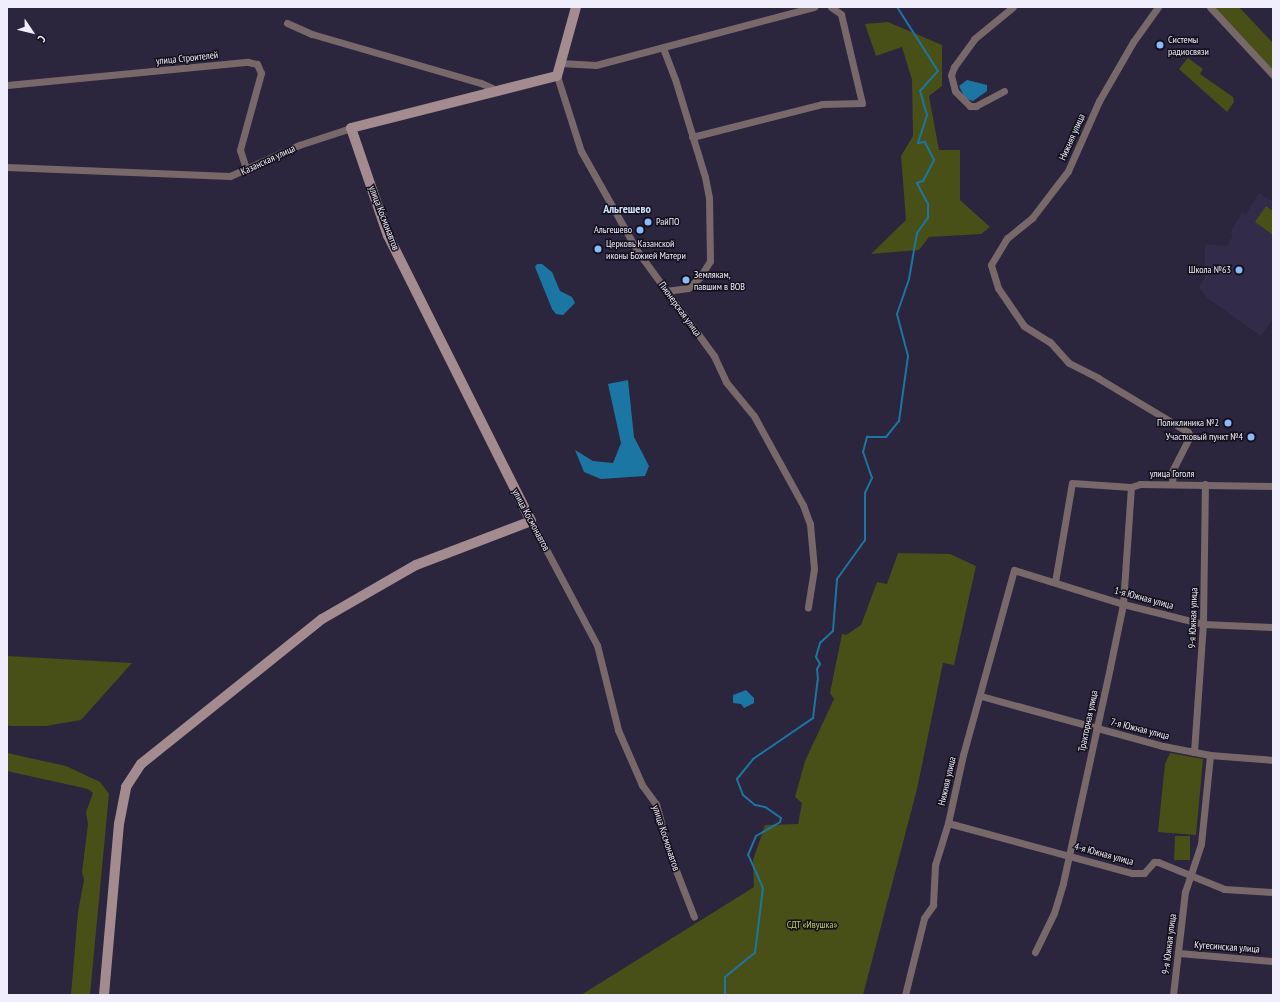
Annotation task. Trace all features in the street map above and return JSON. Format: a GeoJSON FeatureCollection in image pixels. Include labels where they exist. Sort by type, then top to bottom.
{"type":"FeatureCollection","features":[{"type":"Feature","properties":{"kind":"street"},"geometry":{"type":"LineString","coordinates":[[557,76],[576,7]]}},
{"type":"Feature","properties":{"kind":"street"},"geometry":{"type":"LineString","coordinates":[[560,63],[596,65],[814,7]]}},
{"type":"Feature","properties":{"kind":"street"},"geometry":{"type":"LineString","coordinates":[[692,137],[822,104],[862,102],[841,14],[831,7]]}},
{"type":"Feature","properties":{"kind":"street"},"geometry":{"type":"LineString","coordinates":[[1004,91],[976,106],[970,106],[955,91],[951,75],[954,67],[974,39],[1013,7]]}},
{"type":"Feature","properties":{"kind":"street"},"geometry":{"type":"LineString","coordinates":[[1150,17],[1151,7]]}},
{"type":"Feature","properties":{"kind":"street","name":"Нижняя улица"},"geometry":{"type":"LineString","coordinates":[[1158,7],[1150,17],[1099,101],[1068,170],[1032,218],[1007,238],[996,254],[992,265],[998,288],[1024,326],[1050,342],[1069,363],[1098,378],[1188,432],[1190,436],[1173,470],[1172,484]]}},
{"type":"Feature","properties":{"kind":"street"},"geometry":{"type":"LineString","coordinates":[[1210,7],[1273,75]]}},
{"type":"Feature","properties":{"kind":"street"},"geometry":{"type":"LineString","coordinates":[[287,23],[312,34],[481,83],[499,91]]}},
{"type":"Feature","properties":{"kind":"street"},"geometry":{"type":"LineString","coordinates":[[662,48],[675,79],[709,198],[710,262],[700,277],[688,288],[666,291]]}},
{"type":"Feature","properties":{"kind":"street","name":"улица Строителей"},"geometry":{"type":"LineString","coordinates":[[7,85],[248,62],[257,64],[261,73],[240,150],[240,158],[246,171]]}},
{"type":"Feature","properties":{"kind":"street","name":"Казанская улица"},"geometry":{"type":"LineString","coordinates":[[7,167],[230,176],[246,171],[299,145],[352,128],[557,76]]}},
{"type":"Feature","properties":{"kind":"street","name":"Пионерская улица"},"geometry":{"type":"LineString","coordinates":[[557,76],[581,151],[638,252],[714,356],[726,382],[754,416],[803,505],[810,524],[814,569],[808,608]]}},
{"type":"Feature","properties":{"kind":"street","name":"улица Космонавтов"},"geometry":{"type":"LineString","coordinates":[[352,128],[388,236],[531,521],[597,645],[618,730],[642,784],[656,804],[670,855],[694,916]]}},
{"type":"Feature","properties":{"kind":"street","name":"улица Гоголя"},"geometry":{"type":"LineString","coordinates":[[1055,582],[1072,483],[1131,487],[1140,484],[1273,486]]}},
{"type":"Feature","properties":{"kind":"street","name":"9-я Южная улица"},"geometry":{"type":"LineString","coordinates":[[1194,752],[1203,624],[1205,484]]}},
{"type":"Feature","properties":{"kind":"street","name":"Тракторная улица"},"geometry":{"type":"LineString","coordinates":[[1036,952],[1054,913],[1097,729],[1123,604],[1131,487]]}},
{"type":"Feature","properties":{"kind":"street"},"geometry":{"type":"LineString","coordinates":[[104,995],[119,824],[126,787],[141,764],[322,619],[416,565],[531,521]]}},
{"type":"Feature","properties":{"kind":"street","name":"Нижняя улица"},"geometry":{"type":"LineString","coordinates":[[905,995],[924,918],[933,905],[933,876],[948,823],[964,754],[1014,570]]}},
{"type":"Feature","properties":{"kind":"street","name":"1-я Южная улица"},"geometry":{"type":"LineString","coordinates":[[1014,570],[1123,604],[1203,624],[1273,627]]}},
{"type":"Feature","properties":{"kind":"street","name":"7-я Южная улица"},"geometry":{"type":"LineString","coordinates":[[981,696],[1097,729],[1194,752],[1210,755],[1273,760]]}},
{"type":"Feature","properties":{"kind":"street","name":"9-я Южная улица"},"geometry":{"type":"LineString","coordinates":[[1173,995],[1185,892],[1201,844],[1210,755]]}},
{"type":"Feature","properties":{"kind":"street","name":"4-я Южная улица"},"geometry":{"type":"LineString","coordinates":[[948,823],[1139,874],[1144,873],[1154,862],[1158,862],[1224,888],[1273,892]]}},
{"type":"Feature","properties":{"kind":"street","name":"Кугесинская улица"},"geometry":{"type":"LineString","coordinates":[[1179,953],[1273,960]]}},
{"type":"Feature","properties":{"kind":"shaded area","name":"Школа №63"},"geometry":{"type":"Polygon","coordinates":[[[1259,193],[1273,202],[1273,319],[1261,336],[1206,297],[1199,288],[1205,277],[1205,244],[1227,246],[1232,237],[1231,232],[1242,212],[1246,214],[1259,193]]]}},
{"type":"Feature","properties":{"kind":"green space"},"geometry":{"type":"Polygon","coordinates":[[[1213,7],[1239,7],[1273,43],[1273,72],[1213,7]]]}},
{"type":"Feature","properties":{"kind":"green space"},"geometry":{"type":"Polygon","coordinates":[[[888,22],[942,45],[942,86],[929,96],[939,150],[960,150],[960,200],[990,227],[981,234],[929,237],[919,250],[871,254],[906,220],[901,156],[913,136],[912,80],[902,47],[876,56],[865,24],[888,22]]]}},
{"type":"Feature","properties":{"kind":"green space"},"geometry":{"type":"Polygon","coordinates":[[[1188,58],[1203,69],[1200,74],[1233,97],[1234,102],[1227,112],[1179,69],[1188,58]]]}},
{"type":"Feature","properties":{"kind":"green space"},"geometry":{"type":"Polygon","coordinates":[[[1266,206],[1273,211],[1273,235],[1255,222],[1266,206]]]}},
{"type":"Feature","properties":{"kind":"green space","name":"СДТ «Ивушка»"},"geometry":{"type":"Polygon","coordinates":[[[898,553],[950,554],[976,566],[954,665],[943,663],[917,789],[863,995],[581,995],[754,887],[753,860],[765,825],[798,824],[802,803],[795,797],[805,761],[834,699],[830,693],[842,634],[846,635],[861,625],[877,582],[887,584],[898,553]]]}},
{"type":"Feature","properties":{"kind":"green space"},"geometry":{"type":"Polygon","coordinates":[[[7,656],[132,663],[81,720],[46,726],[10,726],[7,725],[7,656]]]}},
{"type":"Feature","properties":{"kind":"green space"},"geometry":{"type":"Polygon","coordinates":[[[7,753],[66,766],[100,782],[109,794],[90,995],[71,995],[78,912],[84,880],[82,872],[88,824],[86,812],[93,793],[88,789],[7,771],[7,753]]]}},
{"type":"Feature","properties":{"kind":"green space"},"geometry":{"type":"Polygon","coordinates":[[[1170,753],[1203,759],[1196,835],[1158,832],[1165,764],[1170,753]]]}},
{"type":"Feature","properties":{"kind":"green space"},"geometry":{"type":"Polygon","coordinates":[[[1175,836],[1190,836],[1190,860],[1174,860],[1175,836]]]}},
{"type":"Feature","properties":{"kind":"water"},"geometry":{"type":"Polygon","coordinates":[[[967,80],[987,85],[987,91],[973,101],[965,98],[959,86],[967,80]]]}},
{"type":"Feature","properties":{"kind":"water"},"geometry":{"type":"Polygon","coordinates":[[[537,264],[542,264],[552,272],[560,291],[572,297],[575,303],[563,315],[556,314],[552,309],[535,267],[537,264]]]}},
{"type":"Feature","properties":{"kind":"water"},"geometry":{"type":"Polygon","coordinates":[[[628,380],[634,437],[649,466],[645,476],[601,479],[584,472],[575,450],[593,461],[613,463],[621,443],[608,384],[628,380]]]}},
{"type":"Feature","properties":{"kind":"water"},"geometry":{"type":"Polygon","coordinates":[[[746,690],[754,698],[754,703],[744,708],[741,704],[733,703],[733,695],[746,690]]]}},
{"type":"Feature","properties":{"kind":"waterway"},"geometry":{"type":"LineString","coordinates":[[725,995],[725,977],[755,953],[763,888],[748,855],[756,836],[780,822],[781,818],[765,807],[755,805],[743,795],[737,779],[753,759],[813,718],[818,680],[817,669],[820,664],[816,657],[820,643],[833,631],[837,579],[865,540],[865,493],[872,478],[863,452],[867,437],[886,437],[899,421],[908,356],[897,314],[909,279],[917,233],[928,218],[928,204],[917,183],[923,181],[934,160],[925,142],[918,143],[927,115],[920,91],[938,71],[897,7]]}},
{"type":"Feature","properties":{"kind":"place","name":"Системы радиосвязи"},"geometry":{"type":"Point","coordinates":[1160,45]}},
{"type":"Feature","properties":{"kind":"place","name":"РайПО"},"geometry":{"type":"Point","coordinates":[648,222]}},
{"type":"Feature","properties":{"kind":"place","name":"Альгешево"},"geometry":{"type":"Point","coordinates":[640,230]}},
{"type":"Feature","properties":{"kind":"place","name":"Церковь Казанской иконы Божией Матери"},"geometry":{"type":"Point","coordinates":[598,249]}},
{"type":"Feature","properties":{"kind":"place","name":"Школа №63"},"geometry":{"type":"Point","coordinates":[1239,270]}},
{"type":"Feature","properties":{"kind":"place","name":"Землякам, павшим в ВОВ"},"geometry":{"type":"Point","coordinates":[686,280]}},
{"type":"Feature","properties":{"kind":"place","name":"Поликлиника №2"},"geometry":{"type":"Point","coordinates":[1228,423]}},
{"type":"Feature","properties":{"kind":"place","name":"Участковый пункт №4"},"geometry":{"type":"Point","coordinates":[1251,437]}},
{"type":"Feature","properties":{"kind":"district","name":"Альгешево"},"geometry":{"type":"Point","coordinates":[627,209]}}]}
